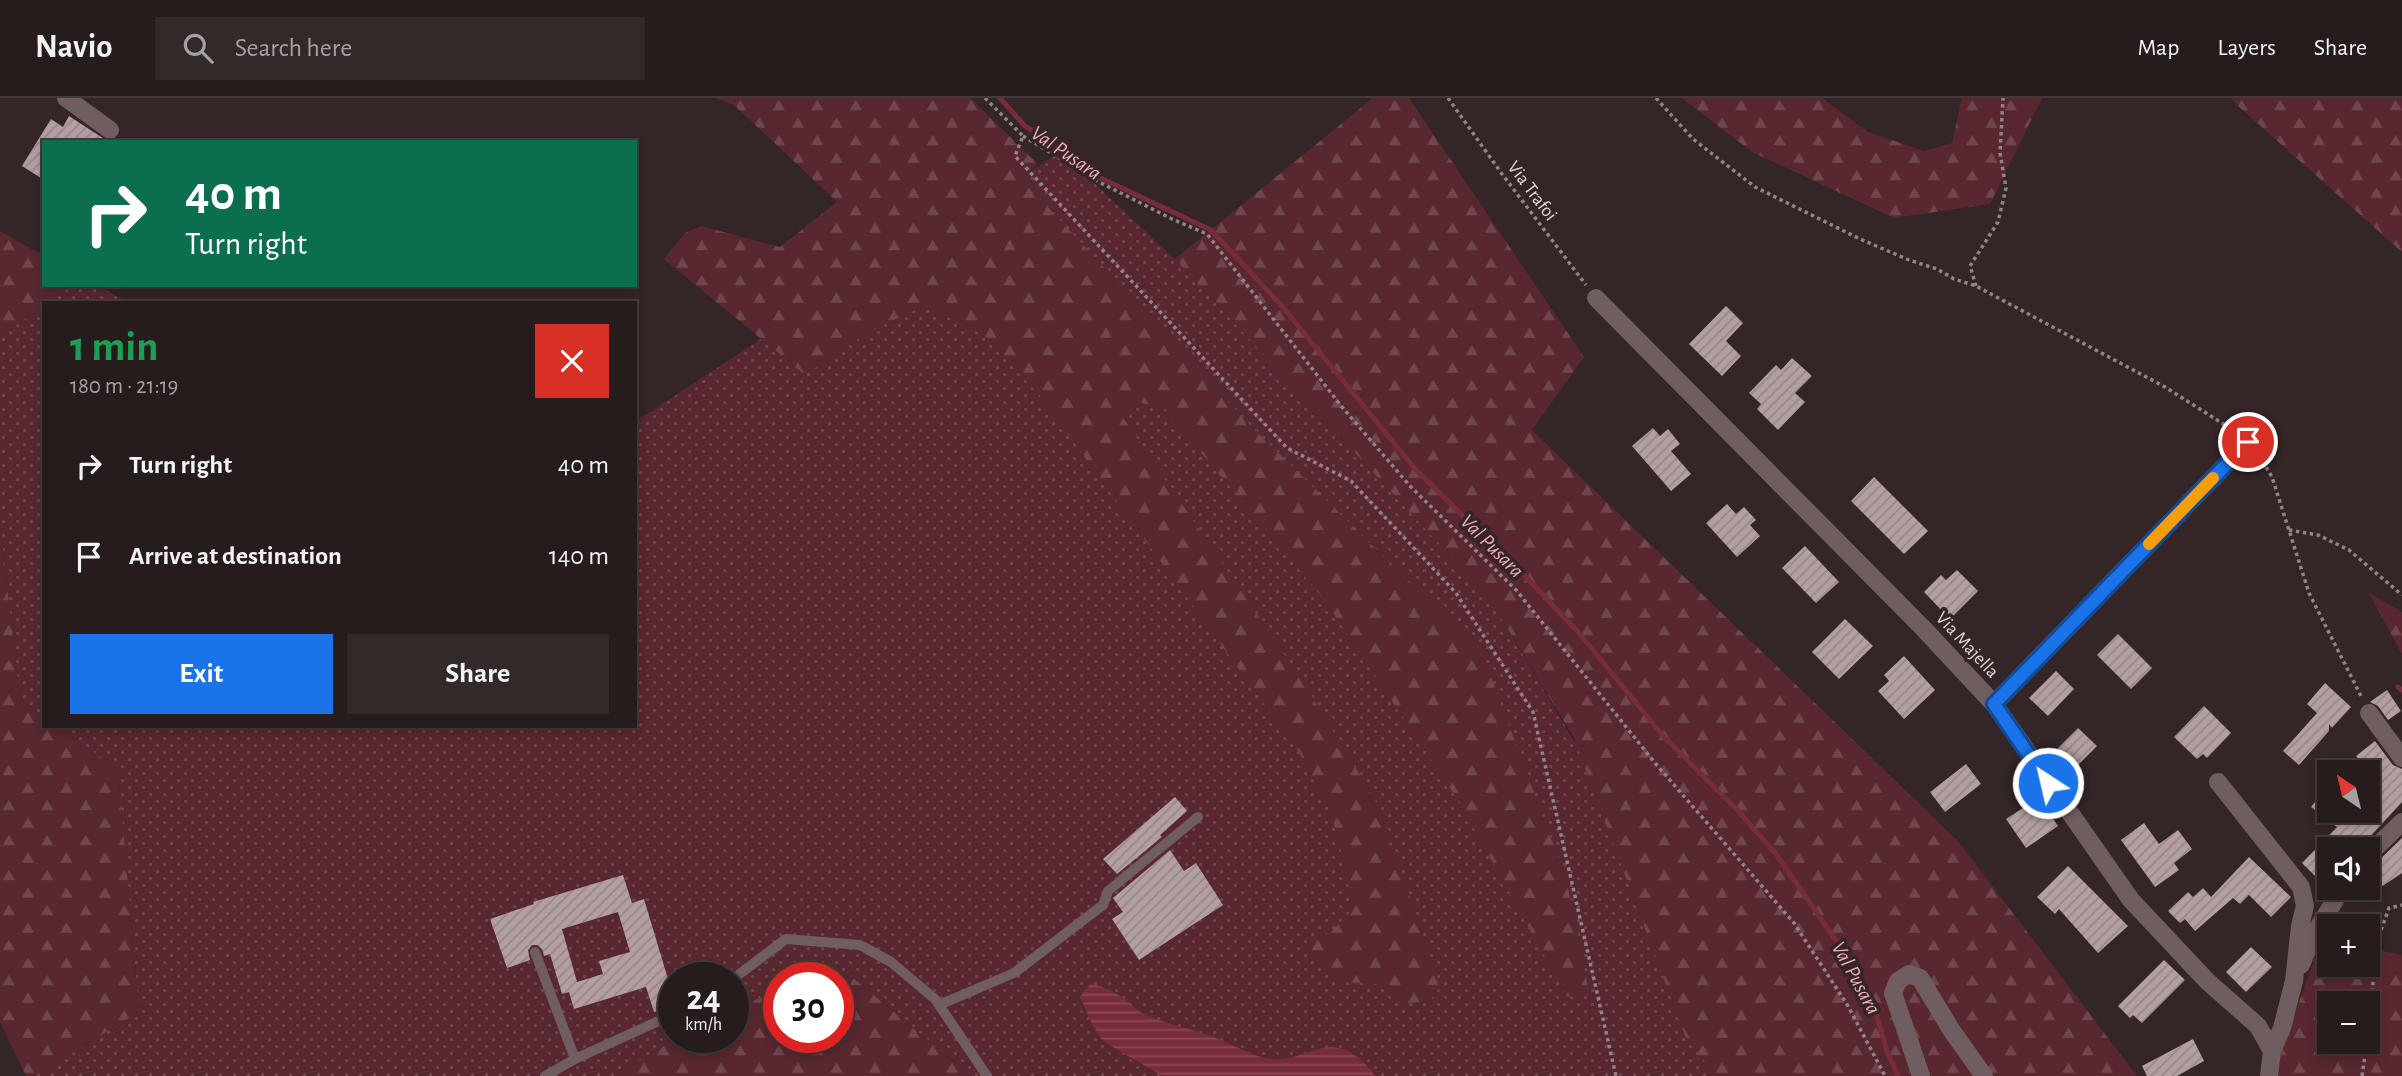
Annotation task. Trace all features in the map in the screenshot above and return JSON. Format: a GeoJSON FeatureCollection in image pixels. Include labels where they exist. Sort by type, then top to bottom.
{"type":"FeatureCollection","features":[{"type":"Feature","properties":{"kind":"street"},"geometry":{"type":"LineString","coordinates":[[66,98],[110,130]]}},
{"type":"Feature","properties":{"kind":"street","name":"Via Majella"},"geometry":{"type":"LineString","coordinates":[[1596,298],[1922,627],[1994,704],[2131,900],[2207,981],[2258,1026],[2272,1051]]}},
{"type":"Feature","properties":{"kind":"street"},"geometry":{"type":"LineString","coordinates":[[1994,704],[2248,442]]}},
{"type":"Feature","properties":{"kind":"street"},"geometry":{"type":"LineString","coordinates":[[2369,713],[2402,758]]}},
{"type":"Feature","properties":{"kind":"street"},"geometry":{"type":"LineString","coordinates":[[2218,782],[2301,887],[2305,906],[2294,981],[2282,1028],[2272,1051],[2269,1076]]}},
{"type":"Feature","properties":{"kind":"street"},"geometry":{"type":"LineString","coordinates":[[2380,843],[2402,822]]}},
{"type":"Feature","properties":{"kind":"street"},"geometry":{"type":"LineString","coordinates":[[2294,981],[2313,936],[2335,900]]}},
{"type":"Feature","properties":{"kind":"street"},"geometry":{"type":"LineString","coordinates":[[1921,1076],[1893,993],[1898,981],[1909,974],[1920,978],[1952,1031],[1984,1076]]}},
{"type":"Feature","properties":{"kind":"lane"},"geometry":{"type":"LineString","coordinates":[[939,1005],[1014,973],[1103,905],[1108,891],[1198,817]]}},
{"type":"Feature","properties":{"kind":"lane"},"geometry":{"type":"LineString","coordinates":[[749,967],[786,939],[860,945],[891,962],[935,999],[987,1076]]}},
{"type":"Feature","properties":{"kind":"lane"},"geometry":{"type":"LineString","coordinates":[[535,952],[575,1059]]}},
{"type":"Feature","properties":{"kind":"lane"},"geometry":{"type":"LineString","coordinates":[[545,1076],[575,1059],[658,1021]]}},
{"type":"Feature","properties":{"kind":"path"},"geometry":{"type":"LineString","coordinates":[[985,98],[1023,136],[1099,182],[1208,234],[1342,407],[1410,486],[1517,591],[1655,763],[1794,923],[1848,1006],[1885,1076]]}},
{"type":"Feature","properties":{"kind":"path","name":"Via Trafoi"},"geometry":{"type":"LineString","coordinates":[[1448,98],[1596,298]]}},
{"type":"Feature","properties":{"kind":"path"},"geometry":{"type":"LineString","coordinates":[[1656,98],[1693,139],[1755,187],[1860,239],[1976,286],[2165,387],[2248,442],[2272,477],[2309,593],[2369,713]]}},
{"type":"Feature","properties":{"kind":"path"},"geometry":{"type":"LineString","coordinates":[[1976,286],[1970,266],[1998,222],[2006,188],[2000,153],[2003,98]]}},
{"type":"Feature","properties":{"kind":"path"},"geometry":{"type":"LineString","coordinates":[[1023,136],[1015,156],[1227,385],[1287,448],[1350,481],[1457,593],[1533,712],[1616,1076]]}},
{"type":"Feature","properties":{"kind":"path"},"geometry":{"type":"LineString","coordinates":[[2288,530],[2318,535],[2349,550],[2402,595]]}},
{"type":"Feature","properties":{"kind":"path"},"geometry":{"type":"LineString","coordinates":[[2373,991],[2379,936],[2389,908],[2402,905]]}},
{"type":"Feature","properties":{"kind":"path"},"geometry":{"type":"LineString","coordinates":[[2362,1076],[2365,1054]]}},
{"type":"Feature","properties":{"kind":"green space"},"geometry":{"type":"Polygon","coordinates":[[[716,98],[970,98],[1038,164],[1021,178],[1256,431],[1482,653],[1566,878],[1590,996],[1567,997],[1460,803],[1326,602],[1163,407],[1134,401],[1122,416],[1305,685],[1380,808],[1439,986],[1431,1000],[1406,1004],[1376,984],[1340,982],[1328,976],[1309,953],[1310,940],[1331,932],[1350,912],[1348,878],[1331,812],[1299,752],[1041,397],[984,335],[924,306],[870,331],[805,375],[664,259],[685,233],[701,226],[780,247],[837,202],[734,105],[716,98]]]}},
{"type":"Feature","properties":{"kind":"green space"},"geometry":{"type":"Polygon","coordinates":[[[1373,98],[1409,98],[1584,357],[1532,430],[1958,841],[2137,1076],[1716,1076],[1685,1036],[1574,738],[1487,595],[1175,259],[1373,98]]]}},
{"type":"Feature","properties":{"kind":"green space"},"geometry":{"type":"Polygon","coordinates":[[[1682,98],[1822,98],[1868,132],[1924,151],[1952,143],[1962,98],[2042,98],[1990,204],[1894,218],[1752,152],[1682,98]]]}},
{"type":"Feature","properties":{"kind":"green space"},"geometry":{"type":"Polygon","coordinates":[[[2231,98],[2402,98],[2402,252],[2237,105],[2231,98]]]}},
{"type":"Feature","properties":{"kind":"green space"},"geometry":{"type":"Polygon","coordinates":[[[1061,152],[1175,259],[1487,595],[1774,1076],[971,1076],[854,978],[854,962],[763,962],[763,997],[749,1002],[749,962],[658,962],[658,1049],[614,1076],[34,1076],[139,1012],[118,769],[60,728],[637,728],[637,421],[799,314],[1061,152]]]}},
{"type":"Feature","properties":{"kind":"green space"},"geometry":{"type":"Polygon","coordinates":[[[0,231],[42,255],[42,287],[70,287],[51,301],[42,301],[42,307],[0,336],[0,231]]]}},
{"type":"Feature","properties":{"kind":"green space"},"geometry":{"type":"Polygon","coordinates":[[[70,287],[100,287],[126,301],[51,301],[70,287]]]}},
{"type":"Feature","properties":{"kind":"green space"},"geometry":{"type":"Polygon","coordinates":[[[42,307],[42,716],[20,700],[0,522],[0,336],[42,307]]]}},
{"type":"Feature","properties":{"kind":"green space"},"geometry":{"type":"Polygon","coordinates":[[[0,522],[20,700],[42,716],[42,728],[60,728],[118,769],[139,1012],[34,1076],[26,1076],[0,1022],[0,522]]]}},
{"type":"Feature","properties":{"kind":"green space"},"geometry":{"type":"Polygon","coordinates":[[[2368,592],[2402,612],[2402,654],[2368,592]]]}},
{"type":"Feature","properties":{"kind":"green space"},"geometry":{"type":"Polygon","coordinates":[[[2380,950],[2402,955],[2402,1076],[2273,1076],[2317,951],[2317,977],[2380,977],[2380,950]]]}},
{"type":"Feature","properties":{"kind":"green space"},"geometry":{"type":"Polygon","coordinates":[[[854,978],[971,1076],[614,1076],[658,1049],[658,1053],[749,1053],[749,1002],[763,997],[763,1053],[854,1053],[854,978]]]}},
{"type":"Feature","properties":{"kind":"shaded area"},"geometry":{"type":"Polygon","coordinates":[[[1091,984],[1117,994],[1142,1013],[1214,1037],[1264,1058],[1277,1060],[1324,1048],[1335,1048],[1348,1051],[1361,1060],[1375,1076],[1162,1076],[1103,1041],[1081,999],[1083,992],[1091,984]]]}},
{"type":"Feature","properties":{"kind":"building"},"geometry":{"type":"Polygon","coordinates":[[[69,116],[106,140],[42,140],[42,179],[22,166],[51,119],[63,127],[69,116]]]}},
{"type":"Feature","properties":{"kind":"building"},"geometry":{"type":"Polygon","coordinates":[[[1726,306],[1743,323],[1726,341],[1741,356],[1722,376],[1689,344],[1726,306]]]}},
{"type":"Feature","properties":{"kind":"building"},"geometry":{"type":"Polygon","coordinates":[[[1792,358],[1812,376],[1795,393],[1805,402],[1778,430],[1757,409],[1761,404],[1749,393],[1776,365],[1781,370],[1792,358]]]}},
{"type":"Feature","properties":{"kind":"building"},"geometry":{"type":"Polygon","coordinates":[[[1653,428],[1660,436],[1668,429],[1680,444],[1671,451],[1691,474],[1671,491],[1632,446],[1653,428]]]}},
{"type":"Feature","properties":{"kind":"building"},"geometry":{"type":"Polygon","coordinates":[[[1874,477],[1928,531],[1904,554],[1851,501],[1874,477]]]}},
{"type":"Feature","properties":{"kind":"building"},"geometry":{"type":"Polygon","coordinates":[[[1727,504],[1736,514],[1744,507],[1756,520],[1750,525],[1760,536],[1737,557],[1706,523],[1727,504]]]}},
{"type":"Feature","properties":{"kind":"building"},"geometry":{"type":"Polygon","coordinates":[[[1805,546],[1839,582],[1816,603],[1782,568],[1805,546]]]}},
{"type":"Feature","properties":{"kind":"building"},"geometry":{"type":"Polygon","coordinates":[[[1957,570],[1978,591],[1950,619],[1924,592],[1941,575],[1946,580],[1957,570]]]}},
{"type":"Feature","properties":{"kind":"building"},"geometry":{"type":"Polygon","coordinates":[[[1845,619],[1873,646],[1839,679],[1812,652],[1845,619]]]}},
{"type":"Feature","properties":{"kind":"building"},"geometry":{"type":"Polygon","coordinates":[[[2118,634],[2152,668],[2131,689],[2097,655],[2118,634]]]}},
{"type":"Feature","properties":{"kind":"building"},"geometry":{"type":"Polygon","coordinates":[[[1904,656],[1935,690],[1904,719],[1878,691],[1889,681],[1884,675],[1904,656]]]}},
{"type":"Feature","properties":{"kind":"building"},"geometry":{"type":"Polygon","coordinates":[[[2056,671],[2074,689],[2048,716],[2029,698],[2056,671]]]}},
{"type":"Feature","properties":{"kind":"building"},"geometry":{"type":"Polygon","coordinates":[[[2325,683],[2351,707],[2332,728],[2329,724],[2329,731],[2299,765],[2283,751],[2317,713],[2307,704],[2325,683]]]}},
{"type":"Feature","properties":{"kind":"building"},"geometry":{"type":"Polygon","coordinates":[[[2387,690],[2401,711],[2388,720],[2378,706],[2370,702],[2387,690]]]}},
{"type":"Feature","properties":{"kind":"building"},"geometry":{"type":"Polygon","coordinates":[[[2204,706],[2231,733],[2207,758],[2203,754],[2197,759],[2174,737],[2204,706]]]}},
{"type":"Feature","properties":{"kind":"building"},"geometry":{"type":"Polygon","coordinates":[[[2078,728],[2097,746],[2074,769],[2056,750],[2078,728]]]}},
{"type":"Feature","properties":{"kind":"building"},"geometry":{"type":"Polygon","coordinates":[[[2375,741],[2393,765],[2402,769],[2402,802],[2370,837],[2327,837],[2337,827],[2332,823],[2380,823],[2380,760],[2360,760],[2356,756],[2375,741]]]}},
{"type":"Feature","properties":{"kind":"building"},"geometry":{"type":"Polygon","coordinates":[[[1966,764],[1981,784],[1945,812],[1930,792],[1966,764]]]}},
{"type":"Feature","properties":{"kind":"building"},"geometry":{"type":"Polygon","coordinates":[[[1175,797],[1187,811],[1160,835],[1162,837],[1117,874],[1103,859],[1175,797]]]}},
{"type":"Feature","properties":{"kind":"building"},"geometry":{"type":"Polygon","coordinates":[[[2035,800],[2042,811],[2046,808],[2058,826],[2026,848],[2006,819],[2035,800]]]}},
{"type":"Feature","properties":{"kind":"building"},"geometry":{"type":"Polygon","coordinates":[[[2317,800],[2317,812],[2311,807],[2317,800]]]}},
{"type":"Feature","properties":{"kind":"building"},"geometry":{"type":"Polygon","coordinates":[[[2144,823],[2159,844],[2178,830],[2192,849],[2174,863],[2179,870],[2155,887],[2121,840],[2144,823]]]}},
{"type":"Feature","properties":{"kind":"building"},"geometry":{"type":"Polygon","coordinates":[[[2402,838],[2402,873],[2380,888],[2380,859],[2402,838]]]}},
{"type":"Feature","properties":{"kind":"building"},"geometry":{"type":"Polygon","coordinates":[[[2317,848],[2317,878],[2302,863],[2317,848]]]}},
{"type":"Feature","properties":{"kind":"building"},"geometry":{"type":"Polygon","coordinates":[[[1170,850],[1184,871],[1196,863],[1223,905],[1139,960],[1112,919],[1123,912],[1113,898],[1170,850]]]}},
{"type":"Feature","properties":{"kind":"building"},"geometry":{"type":"Polygon","coordinates":[[[2249,857],[2291,897],[2271,917],[2249,895],[2240,904],[2233,898],[2195,931],[2185,919],[2180,923],[2168,911],[2188,892],[2193,897],[2203,888],[2211,897],[2249,857]]]}},
{"type":"Feature","properties":{"kind":"building"},"geometry":{"type":"Polygon","coordinates":[[[2068,866],[2128,926],[2098,953],[2059,909],[2055,914],[2037,897],[2068,866]]]}},
{"type":"Feature","properties":{"kind":"building"},"geometry":{"type":"Polygon","coordinates":[[[623,875],[632,903],[644,899],[663,962],[658,962],[658,1011],[654,1012],[646,987],[574,1009],[569,992],[562,994],[550,954],[544,956],[537,945],[532,945],[528,950],[530,960],[507,968],[490,919],[534,904],[533,902],[623,875]],[[618,912],[562,929],[577,982],[603,974],[599,961],[630,952],[618,912]]]}},
{"type":"Feature","properties":{"kind":"building"},"geometry":{"type":"Polygon","coordinates":[[[2251,947],[2272,967],[2246,992],[2226,972],[2251,947]]]}},
{"type":"Feature","properties":{"kind":"building"},"geometry":{"type":"Polygon","coordinates":[[[2164,960],[2185,980],[2142,1023],[2133,1015],[2130,1018],[2118,1006],[2164,960]]]}},
{"type":"Feature","properties":{"kind":"building"},"geometry":{"type":"Polygon","coordinates":[[[2193,1039],[2204,1061],[2177,1076],[2147,1076],[2142,1066],[2193,1039]]]}},
{"type":"Feature","properties":{"kind":"waterway","name":"Val Pusara"},"geometry":{"type":"LineString","coordinates":[[1000,98],[1024,125],[1092,174],[1211,230],[1281,305],[1416,470],[1528,579],[1579,633],[1664,737],[1740,813],[1776,854],[1853,965],[1873,1003],[1887,1051],[1898,1076]]}},
{"type":"Feature","properties":{"kind":"waterway"},"geometry":{"type":"LineString","coordinates":[[2398,687],[2402,690]]}},
{"type":"Feature","properties":{"kind":"slow traffic"},"geometry":{"type":"LineString","coordinates":[[2149,544],[2213,478]]}},
{"type":"Feature","properties":{"kind":"route"},"geometry":{"type":"LineString","coordinates":[[2048,783],[1994,704],[2248,442]]}}]}
